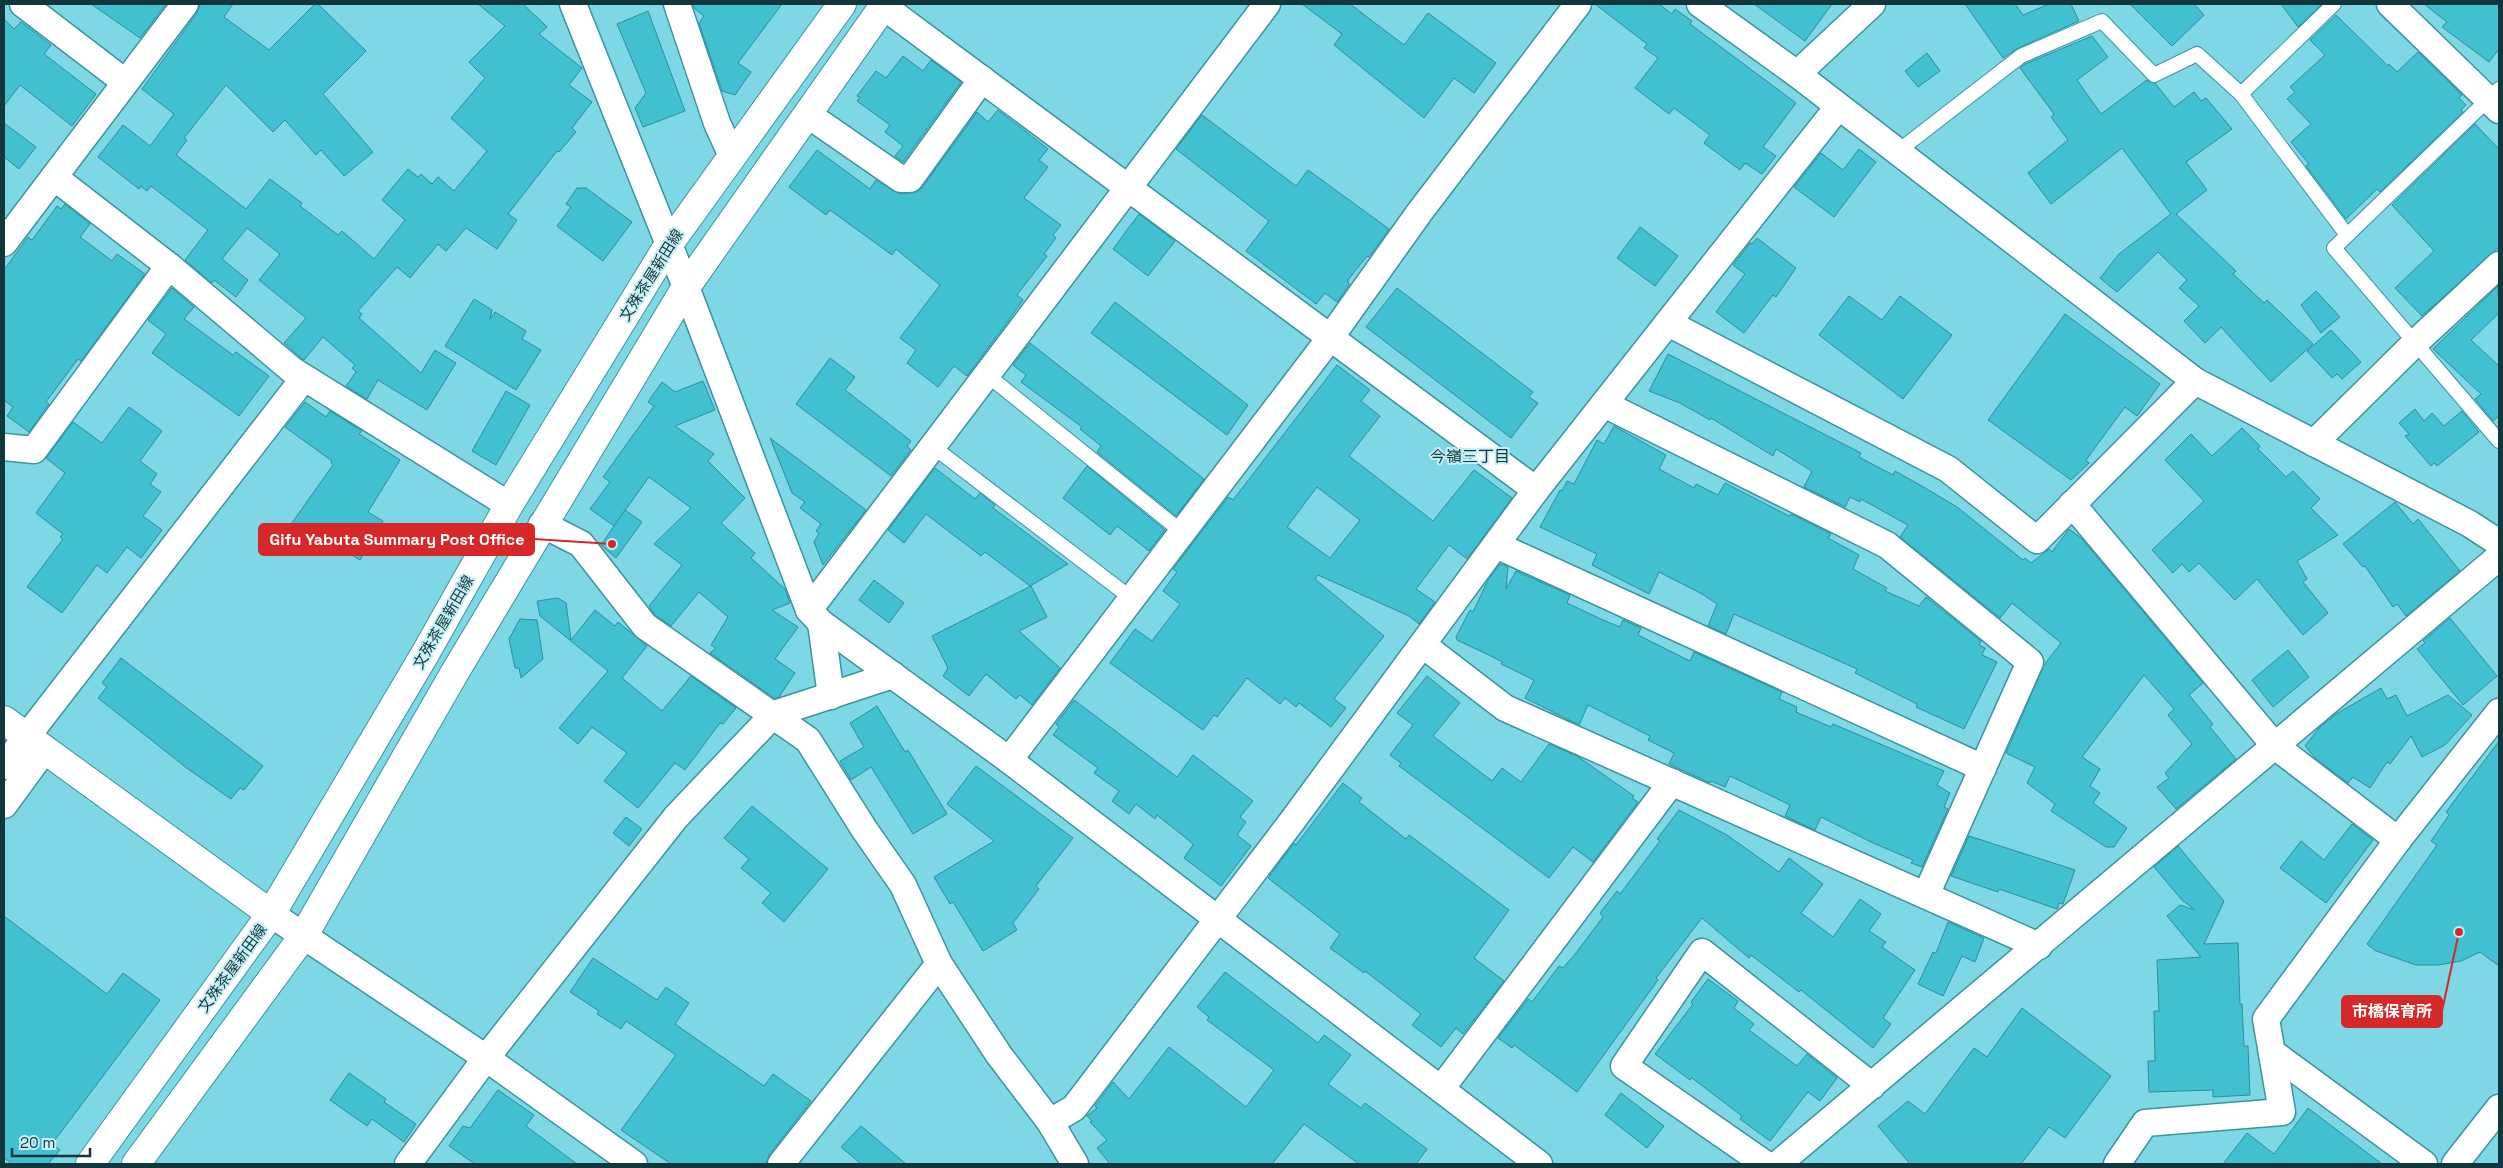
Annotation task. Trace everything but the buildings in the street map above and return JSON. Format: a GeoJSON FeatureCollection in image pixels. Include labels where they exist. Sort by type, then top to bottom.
{"type":"FeatureCollection","features":[{"type":"Feature","properties":{"kind":"main road","name":"文殊茶屋新田線"},"geometry":{"type":"LineString","coordinates":[[90,1164],[271,914],[425,654],[509,506],[669,244],[842,4]]}},
{"type":"Feature","properties":{"kind":"main road"},"geometry":{"type":"LineString","coordinates":[[136,1164],[304,935],[454,672],[686,287],[884,5]]}},
{"type":"Feature","properties":{"kind":"main road"},"geometry":{"type":"LineString","coordinates":[[4,720],[271,914]]}},
{"type":"Feature","properties":{"kind":"street"},"geometry":{"type":"LineString","coordinates":[[23,4],[125,82]]}},
{"type":"Feature","properties":{"kind":"street"},"geometry":{"type":"LineString","coordinates":[[4,243],[185,4]]}},
{"type":"Feature","properties":{"kind":"street"},"geometry":{"type":"LineString","coordinates":[[573,4],[815,616],[831,696]]}},
{"type":"Feature","properties":{"kind":"street"},"geometry":{"type":"LineString","coordinates":[[677,4],[717,123],[732,156]]}},
{"type":"Feature","properties":{"kind":"street"},"geometry":{"type":"LineString","coordinates":[[815,616],[932,446],[1267,4]]}},
{"type":"Feature","properties":{"kind":"street"},"geometry":{"type":"LineString","coordinates":[[1009,760],[1330,338],[1419,213],[1578,4]]}},
{"type":"Feature","properties":{"kind":"street"},"geometry":{"type":"LineString","coordinates":[[1700,4],[1797,74],[2195,381],[2470,524],[2499,543]]}},
{"type":"Feature","properties":{"kind":"street"},"geometry":{"type":"LineString","coordinates":[[1797,74],[1872,4]]}},
{"type":"Feature","properties":{"kind":"street"},"geometry":{"type":"LineString","coordinates":[[2390,4],[2496,100]]}},
{"type":"Feature","properties":{"kind":"street"},"geometry":{"type":"LineString","coordinates":[[884,5],[1536,490]]}},
{"type":"Feature","properties":{"kind":"street"},"geometry":{"type":"LineString","coordinates":[[807,114],[901,179],[910,179],[982,79]]}},
{"type":"Feature","properties":{"kind":"street"},"geometry":{"type":"LineString","coordinates":[[1050,1122],[1074,1108],[1290,824],[1536,490],[1838,107]]}},
{"type":"Feature","properties":{"kind":"street"},"geometry":{"type":"LineString","coordinates":[[54,177],[169,266],[304,378],[509,506]]}},
{"type":"Feature","properties":{"kind":"street"},"geometry":{"type":"LineString","coordinates":[[2314,443],[2415,343],[2499,265]]}},
{"type":"Feature","properties":{"kind":"street"},"geometry":{"type":"LineString","coordinates":[[4,447],[34,450],[169,266]]}},
{"type":"Feature","properties":{"kind":"street"},"geometry":{"type":"LineString","coordinates":[[1668,323],[1948,469],[2036,540],[2195,381]]}},
{"type":"Feature","properties":{"kind":"street"},"geometry":{"type":"LineString","coordinates":[[4,805],[36,743],[304,378]]}},
{"type":"Feature","properties":{"kind":"street"},"geometry":{"type":"LineString","coordinates":[[1604,404],[1887,545],[2030,662],[1926,895]]}},
{"type":"Feature","properties":{"kind":"street"},"geometry":{"type":"LineString","coordinates":[[2072,504],[2275,746],[2398,840]]}},
{"type":"Feature","properties":{"kind":"street"},"geometry":{"type":"LineString","coordinates":[[542,524],[581,544],[646,626],[774,714],[808,740],[864,830],[903,885],[939,964],[999,1055],[1050,1122],[1075,1164]]}},
{"type":"Feature","properties":{"kind":"street"},"geometry":{"type":"LineString","coordinates":[[1496,545],[1983,768]]}},
{"type":"Feature","properties":{"kind":"street"},"geometry":{"type":"LineString","coordinates":[[1778,1164],[2499,557]]}},
{"type":"Feature","properties":{"kind":"street"},"geometry":{"type":"LineString","coordinates":[[815,616],[1009,760],[1216,920],[1539,1164]]}},
{"type":"Feature","properties":{"kind":"street"},"geometry":{"type":"LineString","coordinates":[[1422,645],[1506,708],[2039,946]]}},
{"type":"Feature","properties":{"kind":"street"},"geometry":{"type":"LineString","coordinates":[[408,1164],[486,1058],[676,817],[774,714],[893,675]]}},
{"type":"Feature","properties":{"kind":"street"},"geometry":{"type":"LineString","coordinates":[[2116,1164],[2146,1123],[2282,1112],[2266,1019],[2398,840],[2499,712]]}},
{"type":"Feature","properties":{"kind":"street"},"geometry":{"type":"LineString","coordinates":[[4,766],[36,743]]}},
{"type":"Feature","properties":{"kind":"street"},"geometry":{"type":"LineString","coordinates":[[1441,1089],[1672,782]]}},
{"type":"Feature","properties":{"kind":"street"},"geometry":{"type":"LineString","coordinates":[[271,914],[486,1058],[634,1164]]}},
{"type":"Feature","properties":{"kind":"street"},"geometry":{"type":"LineString","coordinates":[[1765,1164],[1624,1066],[1702,952],[1872,1086]]}},
{"type":"Feature","properties":{"kind":"street"},"geometry":{"type":"LineString","coordinates":[[781,1164],[939,964]]}},
{"type":"Feature","properties":{"kind":"street"},"geometry":{"type":"LineString","coordinates":[[2273,1053],[2424,1164]]}},
{"type":"Feature","properties":{"kind":"street"},"geometry":{"type":"LineString","coordinates":[[2455,1164],[2499,1108]]}},
{"type":"Feature","properties":{"kind":"lane"},"geometry":{"type":"LineString","coordinates":[[2241,94],[2334,4]]}},
{"type":"Feature","properties":{"kind":"lane"},"geometry":{"type":"LineString","coordinates":[[1897,152],[2021,56],[2102,21],[2154,75],[2197,54],[2241,94],[2347,236]]}},
{"type":"Feature","properties":{"kind":"lane"},"geometry":{"type":"LineString","coordinates":[[2496,100],[2334,248],[2499,441]]}},
{"type":"Feature","properties":{"kind":"lane"},"geometry":{"type":"LineString","coordinates":[[986,374],[1182,532]]}},
{"type":"Feature","properties":{"kind":"lane"},"geometry":{"type":"LineString","coordinates":[[932,446],[1131,598]]}},
{"type":"Feature","properties":{"kind":"waterway"},"geometry":{"type":"LineString","coordinates":[[4,783],[12,772]]}},
{"type":"Feature","properties":{"kind":"place","name":"Gifu Yabuta Summary Post Office"},"geometry":{"type":"Point","coordinates":[612,544]}},
{"type":"Feature","properties":{"kind":"place","name":"市橋保育所"},"geometry":{"type":"Point","coordinates":[2459,932]}},
{"type":"Feature","properties":{"kind":"district","name":"今嶺三丁目"},"geometry":{"type":"Point","coordinates":[1470,456]}}]}
